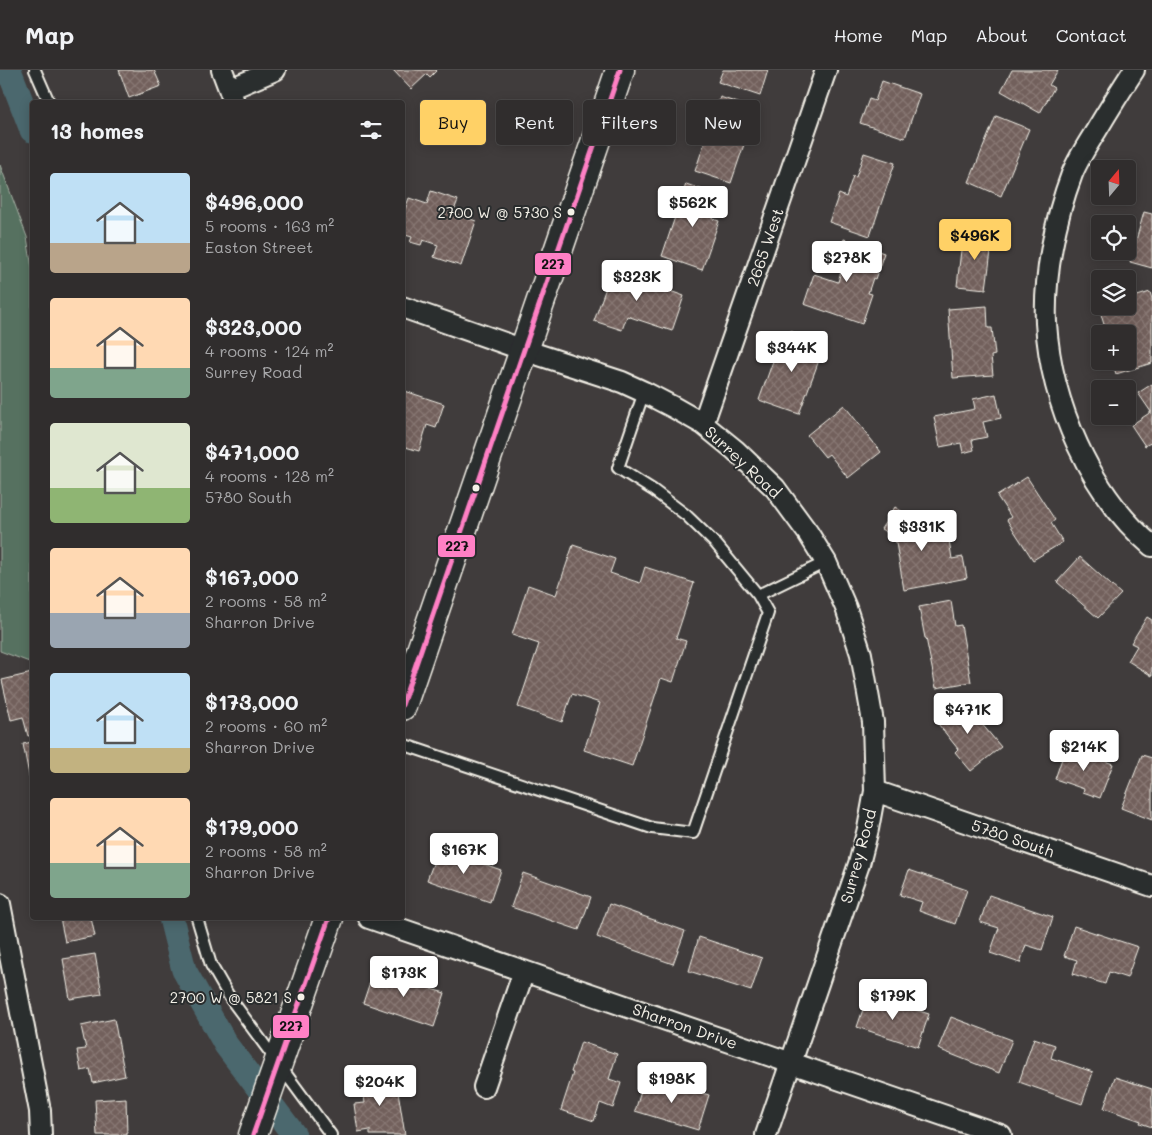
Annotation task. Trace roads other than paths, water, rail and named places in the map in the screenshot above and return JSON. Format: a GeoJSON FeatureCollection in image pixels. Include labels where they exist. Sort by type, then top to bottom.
{"type":"FeatureCollection","features":[{"type":"Feature","properties":{"kind":"main road"},"geometry":{"type":"LineString","coordinates":[[405,697],[620,70]]}},
{"type":"Feature","properties":{"kind":"main road"},"geometry":{"type":"LineString","coordinates":[[253,1135],[328,920]]}},
{"type":"Feature","properties":{"kind":"street"},"geometry":{"type":"LineString","coordinates":[[222,70],[232,96],[275,70]]}},
{"type":"Feature","properties":{"kind":"street","name":"2665 West"},"geometry":{"type":"LineString","coordinates":[[703,424],[826,70]]}},
{"type":"Feature","properties":{"kind":"street"},"geometry":{"type":"LineString","coordinates":[[1134,70],[1072,174],[1050,257],[1046,289],[1046,322],[1054,375],[1069,426],[1088,467],[1112,503],[1142,538],[1152,546]]}},
{"type":"Feature","properties":{"kind":"street","name":"Surrey Road"},"geometry":{"type":"LineString","coordinates":[[405,308],[622,382],[703,424],[735,450],[775,488],[808,533],[826,562],[846,608],[861,654],[873,722],[875,791],[868,829],[858,864],[766,1135]]}},
{"type":"Feature","properties":{"kind":"street","name":"5780 South"},"geometry":{"type":"LineString","coordinates":[[875,791],[1152,886]]}},
{"type":"Feature","properties":{"kind":"street"},"geometry":{"type":"LineString","coordinates":[[0,904],[40,1111],[41,1135]]}},
{"type":"Feature","properties":{"kind":"street","name":"Sharron Drive"},"geometry":{"type":"LineString","coordinates":[[375,920],[1001,1135]]}},
{"type":"Feature","properties":{"kind":"street"},"geometry":{"type":"LineString","coordinates":[[484,1087],[524,971]]}},
{"type":"Feature","properties":{"kind":"lane"},"geometry":{"type":"LineString","coordinates":[[35,70],[48,100]]}},
{"type":"Feature","properties":{"kind":"lane"},"geometry":{"type":"LineString","coordinates":[[405,745],[652,828],[694,833],[768,613],[758,595],[716,544],[686,515],[653,490],[618,468],[644,392]]}},
{"type":"Feature","properties":{"kind":"lane"},"geometry":{"type":"LineString","coordinates":[[758,595],[826,562]]}},
{"type":"Feature","properties":{"kind":"lane"},"geometry":{"type":"LineString","coordinates":[[198,920],[212,965],[230,998],[331,1135]]}},
{"type":"Feature","properties":{"kind":"waterway"},"geometry":{"type":"LineString","coordinates":[[9,70],[30,125]]}},
{"type":"Feature","properties":{"kind":"waterway"},"geometry":{"type":"LineString","coordinates":[[172,920],[184,970],[226,1045],[294,1135]]}},
{"type":"Feature","properties":{"kind":"place","name":"2700 W @ 5730 S"},"geometry":{"type":"Point","coordinates":[571,212]}},
{"type":"Feature","properties":{"kind":"place","name":"2700 W @ 5821 S"},"geometry":{"type":"Point","coordinates":[301,997]}}]}
